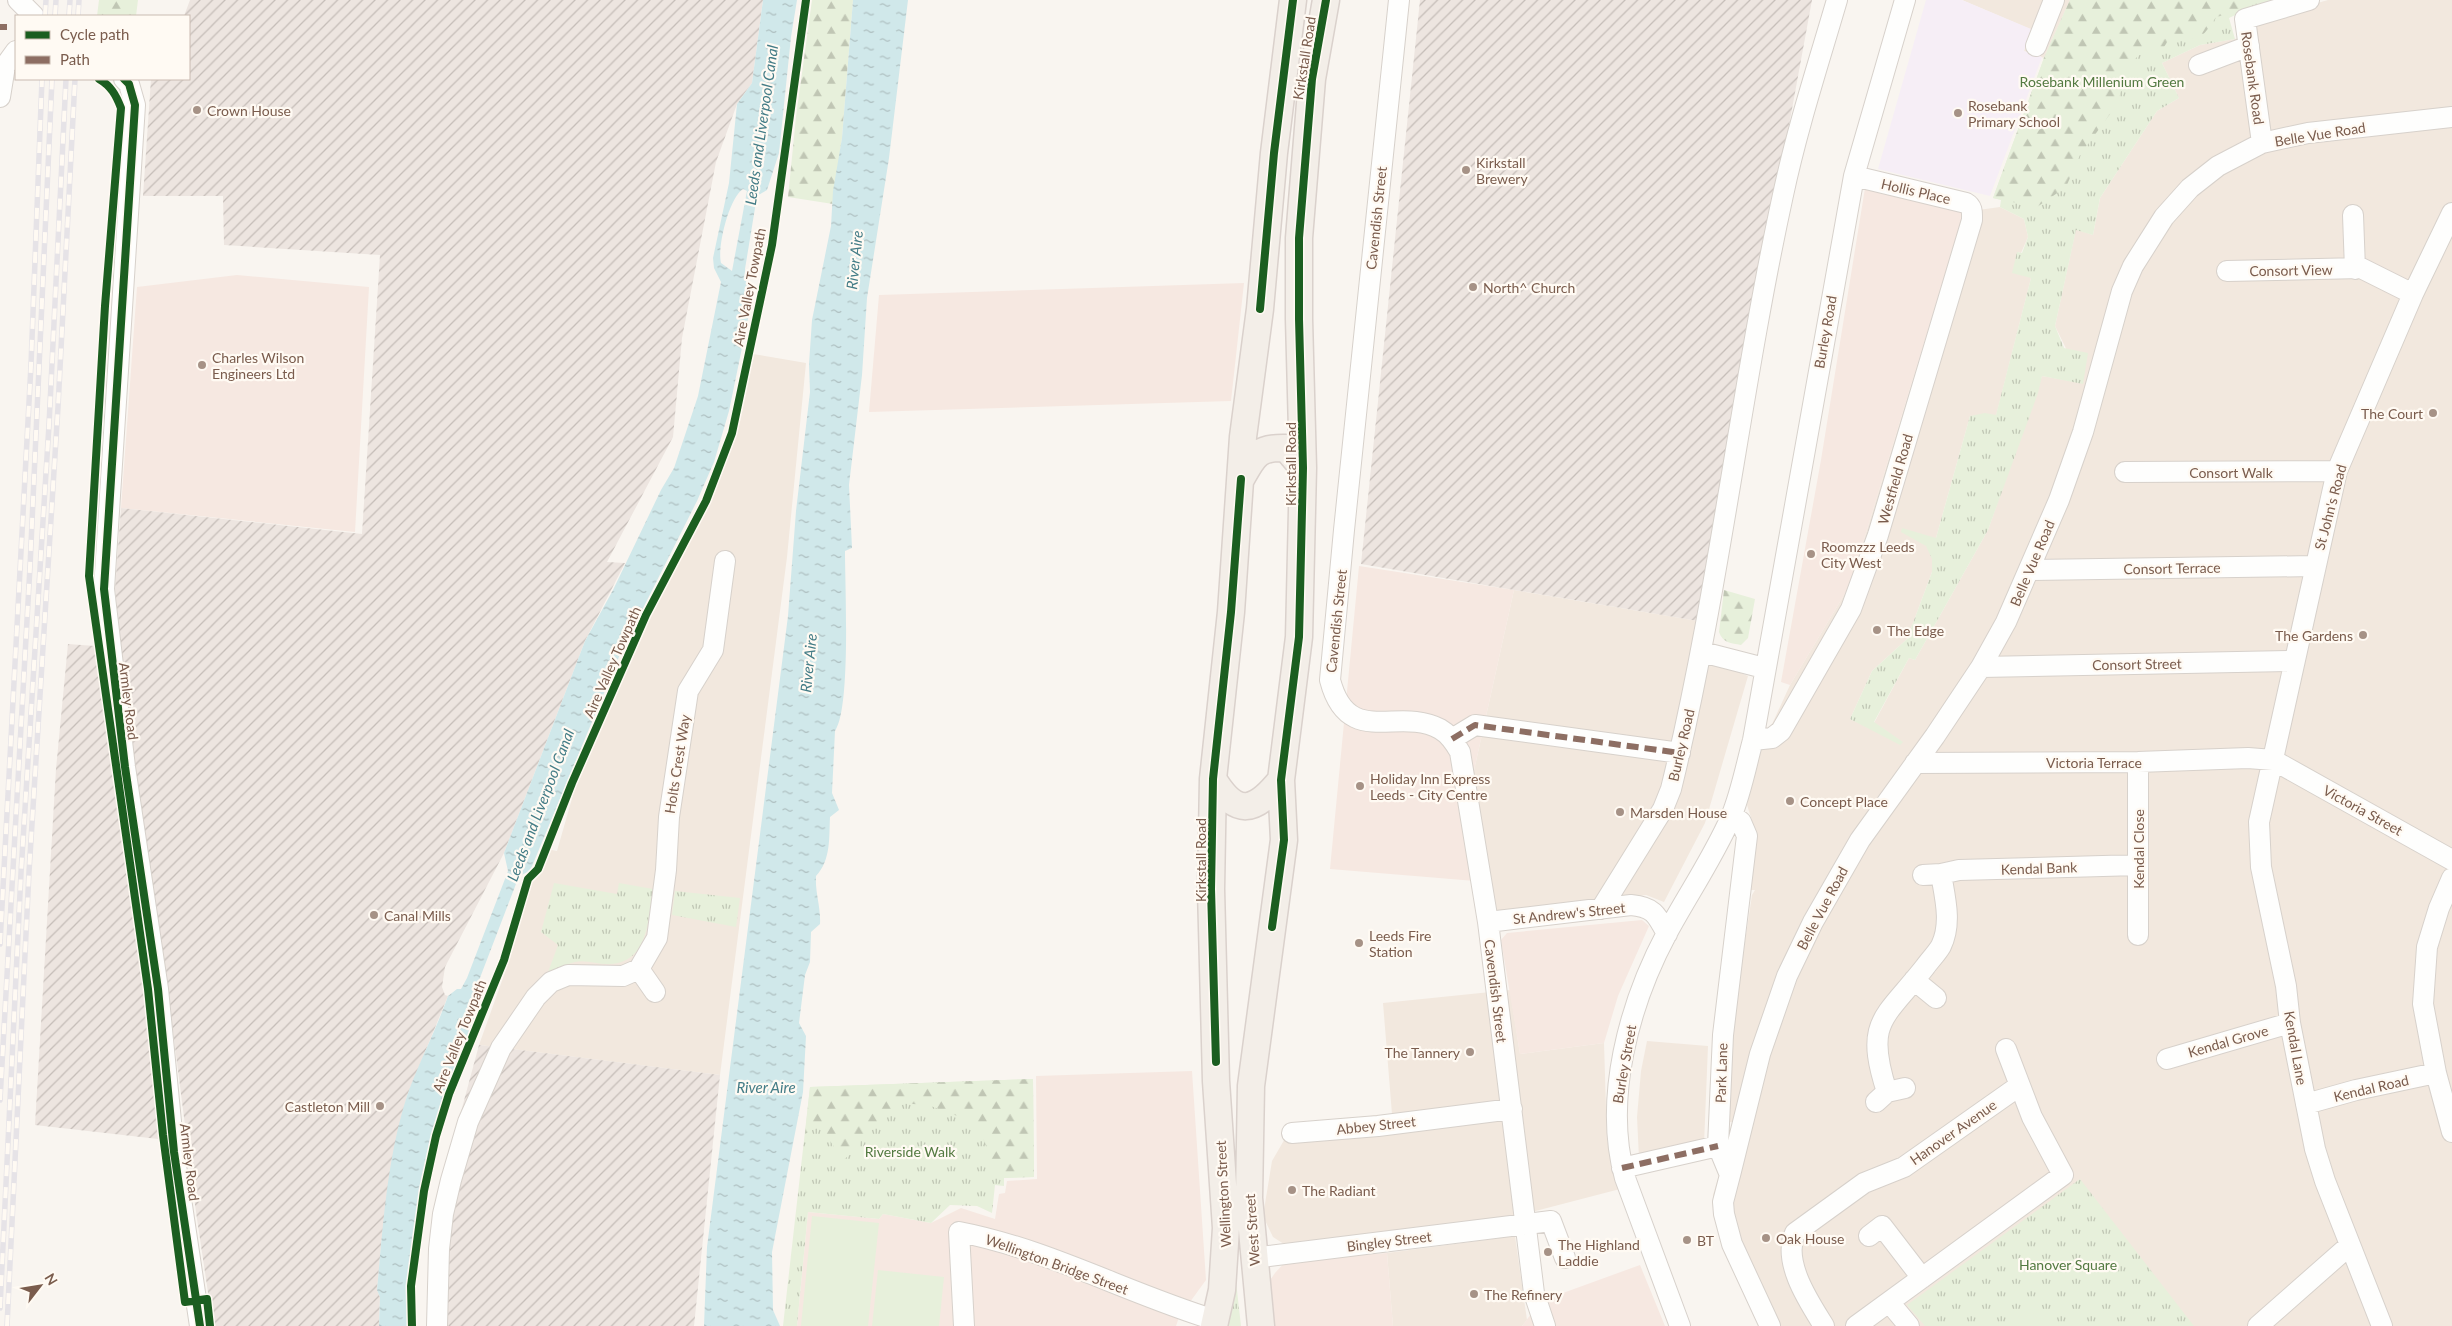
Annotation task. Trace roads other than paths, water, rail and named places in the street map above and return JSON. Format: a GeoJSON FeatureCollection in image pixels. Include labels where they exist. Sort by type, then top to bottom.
{"type":"FeatureCollection","features":[{"type":"Feature","properties":{"kind":"main road","name":"Kirkstall Road"},"geometry":{"type":"LineString","coordinates":[[1216,1062],[1211,889],[1213,779],[1231,612],[1243,437],[1260,309],[1274,153],[1293,0]]}},
{"type":"Feature","properties":{"kind":"main road","name":"Kirkstall Road"},"geometry":{"type":"LineString","coordinates":[[1249,1134],[1261,1004],[1284,840],[1281,780],[1299,637],[1303,468],[1299,319],[1300,238],[1312,79],[1326,0]]}},
{"type":"Feature","properties":{"kind":"main road"},"geometry":{"type":"LineString","coordinates":[[1241,479],[1256,454],[1272,448],[1286,448],[1303,468]]}},
{"type":"Feature","properties":{"kind":"main road"},"geometry":{"type":"LineString","coordinates":[[1213,779],[1224,796],[1238,805],[1253,806],[1265,799],[1281,780]]}},
{"type":"Feature","properties":{"kind":"main road","name":"Wellington Street"},"geometry":{"type":"LineString","coordinates":[[1214,1323],[1222,1290],[1226,1228],[1216,1062]]}},
{"type":"Feature","properties":{"kind":"main road","name":"West Street"},"geometry":{"type":"LineString","coordinates":[[1249,1134],[1249,1198],[1253,1258],[1261,1326]]}},
{"type":"Feature","properties":{"kind":"street"},"geometry":{"type":"LineString","coordinates":[[18,0],[33,15]]}},
{"type":"Feature","properties":{"kind":"street","name":"Cavendish Street"},"geometry":{"type":"LineString","coordinates":[[1399,0],[1344,521],[1330,680],[1334,696],[1345,712],[1365,721],[1422,723],[1439,729],[1452,739],[1460,752],[1488,922],[1534,1293],[1545,1326]]}},
{"type":"Feature","properties":{"kind":"street","name":"Burley Road"},"geometry":{"type":"LineString","coordinates":[[1601,909],[1663,809],[1671,789],[1702,652],[1782,196],[1802,119],[1837,0]]}},
{"type":"Feature","properties":{"kind":"street","name":"Burley Road"},"geometry":{"type":"LineString","coordinates":[[1732,815],[1753,740],[1764,668],[1854,176],[1905,0]]}},
{"type":"Feature","properties":{"kind":"street"},"geometry":{"type":"LineString","coordinates":[[2036,46],[2054,0]]}},
{"type":"Feature","properties":{"kind":"street","name":"Rosebank Road"},"geometry":{"type":"LineString","coordinates":[[2262,143],[2246,19],[2309,0]]}},
{"type":"Feature","properties":{"kind":"street"},"geometry":{"type":"LineString","coordinates":[[2200,65],[2249,46]]}},
{"type":"Feature","properties":{"kind":"street"},"geometry":{"type":"LineString","coordinates":[[0,97],[5,66],[15,52]]}},
{"type":"Feature","properties":{"kind":"street","name":"Armley Road"},"geometry":{"type":"LineString","coordinates":[[125,80],[129,84],[135,105],[104,589],[124,767],[158,989],[174,1152],[200,1326]]}},
{"type":"Feature","properties":{"kind":"street","name":"Belle Vue Road"},"geometry":{"type":"LineString","coordinates":[[1730,1175],[1760,1054],[1787,976],[1813,922],[1860,840],[1981,667],[2006,622],[2031,570],[2083,432],[2122,292],[2133,266],[2164,217],[2190,188],[2218,166],[2262,143],[2308,133],[2452,117]]}},
{"type":"Feature","properties":{"kind":"street","name":"Hollis Place"},"geometry":{"type":"LineString","coordinates":[[1854,176],[1966,203],[1970,205],[1972,212]]}},
{"type":"Feature","properties":{"kind":"street","name":"Westfield Road"},"geometry":{"type":"LineString","coordinates":[[1753,740],[1772,738],[1781,731],[1852,610],[1878,535],[1972,220],[1972,212]]}},
{"type":"Feature","properties":{"kind":"street","name":"St John's Road"},"geometry":{"type":"LineString","coordinates":[[2273,760],[2314,566],[2337,471],[2413,294],[2452,213]]}},
{"type":"Feature","properties":{"kind":"street"},"geometry":{"type":"LineString","coordinates":[[2353,215],[2355,269]]}},
{"type":"Feature","properties":{"kind":"street","name":"Consort View"},"geometry":{"type":"LineString","coordinates":[[2227,271],[2361,268],[2413,294]]}},
{"type":"Feature","properties":{"kind":"street","name":"Consort Walk"},"geometry":{"type":"LineString","coordinates":[[2125,472],[2337,471]]}},
{"type":"Feature","properties":{"kind":"street","name":"Holts Crest Way"},"geometry":{"type":"LineString","coordinates":[[639,969],[657,938],[666,870],[669,817],[688,691],[713,650],[725,562]]}},
{"type":"Feature","properties":{"kind":"street","name":"Consort Terrace"},"geometry":{"type":"LineString","coordinates":[[2031,570],[2314,566]]}},
{"type":"Feature","properties":{"kind":"street"},"geometry":{"type":"LineString","coordinates":[[1702,652],[1764,668]]}},
{"type":"Feature","properties":{"kind":"street","name":"Consort Street"},"geometry":{"type":"LineString","coordinates":[[1981,667],[2294,661]]}},
{"type":"Feature","properties":{"kind":"street"},"geometry":{"type":"LineString","coordinates":[[1452,739],[1475,726],[1680,753]]}},
{"type":"Feature","properties":{"kind":"street","name":"Victoria Terrace"},"geometry":{"type":"LineString","coordinates":[[1915,763],[2138,762],[2248,758],[2273,760]]}},
{"type":"Feature","properties":{"kind":"street","name":"Victoria Street"},"geometry":{"type":"LineString","coordinates":[[2273,760],[2452,860]]}},
{"type":"Feature","properties":{"kind":"street","name":"Kendal Lane"},"geometry":{"type":"LineString","coordinates":[[2273,760],[2259,822],[2258,842],[2261,867],[2286,986],[2290,1023],[2315,1148],[2325,1181],[2382,1326]]}},
{"type":"Feature","properties":{"kind":"street","name":"Kendal Close"},"geometry":{"type":"LineString","coordinates":[[2138,762],[2138,935]]}},
{"type":"Feature","properties":{"kind":"street","name":"Burley Street"},"geometry":{"type":"LineString","coordinates":[[1680,1326],[1622,1168],[1615,1118],[1628,1037],[1638,994],[1667,934],[1732,815]]}},
{"type":"Feature","properties":{"kind":"street","name":"Park Lane"},"geometry":{"type":"LineString","coordinates":[[1730,1175],[1718,1146],[1723,1035],[1747,836],[1741,822],[1732,815]]}},
{"type":"Feature","properties":{"kind":"street","name":"Kendal Bank"},"geometry":{"type":"LineString","coordinates":[[1889,1094],[1880,1068],[1876,1043],[1884,1015],[1941,946],[1944,935],[1948,913],[1932,875],[1959,870],[2138,865]]}},
{"type":"Feature","properties":{"kind":"street"},"geometry":{"type":"LineString","coordinates":[[2452,878],[2439,908],[2427,947],[2423,1004],[2436,1073],[2452,1132]]}},
{"type":"Feature","properties":{"kind":"street","name":"St Andrew's Street"},"geometry":{"type":"LineString","coordinates":[[1488,922],[1644,906],[1652,911],[1667,934]]}},
{"type":"Feature","properties":{"kind":"street"},"geometry":{"type":"LineString","coordinates":[[437,1326],[439,1248],[447,1197],[468,1122],[501,1048],[536,997],[551,982],[568,975],[623,976],[639,969],[655,992]]}},
{"type":"Feature","properties":{"kind":"street"},"geometry":{"type":"LineString","coordinates":[[1914,980],[1936,998]]}},
{"type":"Feature","properties":{"kind":"street","name":"Kendal Grove"},"geometry":{"type":"LineString","coordinates":[[2166,1059],[2290,1023]]}},
{"type":"Feature","properties":{"kind":"street"},"geometry":{"type":"LineString","coordinates":[[1856,1326],[2063,1175],[2032,1117],[2006,1049]]}},
{"type":"Feature","properties":{"kind":"street","name":"Kendal Road"},"geometry":{"type":"LineString","coordinates":[[2306,1104],[2356,1090],[2436,1073]]}},
{"type":"Feature","properties":{"kind":"street","name":"Hanover Avenue"},"geometry":{"type":"LineString","coordinates":[[1824,1326],[1805,1293],[1794,1265],[1790,1243],[1795,1233],[1864,1183],[1904,1167],[2019,1086]]}},
{"type":"Feature","properties":{"kind":"street","name":"Abbey Street"},"geometry":{"type":"LineString","coordinates":[[1292,1133],[1378,1126],[1512,1109]]}},
{"type":"Feature","properties":{"kind":"street"},"geometry":{"type":"LineString","coordinates":[[1622,1168],[1718,1146]]}},
{"type":"Feature","properties":{"kind":"street"},"geometry":{"type":"LineString","coordinates":[[1730,1175],[1723,1202],[1724,1214],[1732,1244],[1770,1326]]}},
{"type":"Feature","properties":{"kind":"street","name":"Bingley Street"},"geometry":{"type":"LineString","coordinates":[[1253,1258],[1551,1222],[1565,1258]]}},
{"type":"Feature","properties":{"kind":"street"},"geometry":{"type":"LineString","coordinates":[[1869,1236],[1882,1226],[1922,1278]]}},
{"type":"Feature","properties":{"kind":"street","name":"Wellington Bridge Street"},"geometry":{"type":"LineString","coordinates":[[964,1326],[959,1232],[994,1239],[1214,1323]]}},
{"type":"Feature","properties":{"kind":"street"},"geometry":{"type":"LineString","coordinates":[[2258,1326],[2350,1244]]}},
{"type":"Feature","properties":{"kind":"street"},"geometry":{"type":"LineString","coordinates":[[1889,1302],[1908,1326]]}},
{"type":"Feature","properties":{"kind":"water","name":"Leeds and Liverpool Canal"},"geometry":{"type":"Polygon","coordinates":[[[763,0],[797,0],[791,37],[779,153],[767,190],[757,196],[745,269],[752,293],[751,304],[729,411],[714,462],[697,501],[621,652],[530,871],[519,876],[474,995],[477,1011],[451,1076],[424,1170],[413,1257],[409,1326],[379,1326],[380,1297],[377,1290],[387,1192],[395,1143],[407,1096],[448,996],[457,989],[461,989],[467,978],[508,871],[504,853],[585,641],[613,590],[661,490],[674,468],[698,396],[721,282],[714,268],[713,258],[729,183],[737,104],[752,83],[763,0]],[[743,189],[738,194],[725,223],[720,256],[721,263],[732,271],[747,191],[743,189]]]}},
{"type":"Feature","properties":{"kind":"water","name":"River Aire"},"geometry":{"type":"Polygon","coordinates":[[[853,0],[908,0],[889,158],[867,298],[862,375],[849,485],[852,548],[845,551],[845,673],[840,718],[835,731],[832,793],[839,810],[830,817],[827,856],[816,876],[820,924],[811,932],[810,962],[805,975],[799,1023],[806,1036],[803,1092],[772,1252],[773,1310],[780,1326],[704,1326],[707,1247],[788,616],[796,511],[810,392],[809,364],[812,320],[831,226],[833,191],[842,138],[853,0]]]}},
{"type":"Feature","properties":{"kind":"railway"},"geometry":{"type":"LineString","coordinates":[[45,15],[46,0]]}},
{"type":"Feature","properties":{"kind":"railway"},"geometry":{"type":"LineString","coordinates":[[55,15],[56,0]]}},
{"type":"Feature","properties":{"kind":"railway"},"geometry":{"type":"LineString","coordinates":[[69,15],[70,0]]}},
{"type":"Feature","properties":{"kind":"railway"},"geometry":{"type":"LineString","coordinates":[[78,15],[79,0]]}},
{"type":"Feature","properties":{"kind":"railway"},"geometry":{"type":"LineString","coordinates":[[0,944],[31,365],[42,80]]}},
{"type":"Feature","properties":{"kind":"railway"},"geometry":{"type":"LineString","coordinates":[[0,1100],[30,567],[52,80]]}},
{"type":"Feature","properties":{"kind":"railway"},"geometry":{"type":"LineString","coordinates":[[0,1308],[21,873],[49,425],[66,80]]}},
{"type":"Feature","properties":{"kind":"railway"},"geometry":{"type":"LineString","coordinates":[[7,1326],[29,872],[58,407],[75,80]]}},
{"type":"Feature","properties":{"kind":"place","name":"Crown House"},"geometry":{"type":"Point","coordinates":[197,110]}},
{"type":"Feature","properties":{"kind":"place","name":"Rosebank Primary School"},"geometry":{"type":"Point","coordinates":[1958,113]}},
{"type":"Feature","properties":{"kind":"place","name":"Kirkstall Brewery"},"geometry":{"type":"Point","coordinates":[1466,170]}},
{"type":"Feature","properties":{"kind":"place","name":"North^ Church"},"geometry":{"type":"Point","coordinates":[1473,287]}},
{"type":"Feature","properties":{"kind":"place","name":"Charles Wilson Engineers Ltd"},"geometry":{"type":"Point","coordinates":[202,365]}},
{"type":"Feature","properties":{"kind":"place","name":"The Court"},"geometry":{"type":"Point","coordinates":[2433,413]}},
{"type":"Feature","properties":{"kind":"place","name":"Roomzzz Leeds City West"},"geometry":{"type":"Point","coordinates":[1811,554]}},
{"type":"Feature","properties":{"kind":"place","name":"The Edge"},"geometry":{"type":"Point","coordinates":[1877,630]}},
{"type":"Feature","properties":{"kind":"place","name":"The Gardens"},"geometry":{"type":"Point","coordinates":[2363,635]}},
{"type":"Feature","properties":{"kind":"place","name":"Holiday Inn Express Leeds - City Centre"},"geometry":{"type":"Point","coordinates":[1360,786]}},
{"type":"Feature","properties":{"kind":"place","name":"Concept Place"},"geometry":{"type":"Point","coordinates":[1790,801]}},
{"type":"Feature","properties":{"kind":"place","name":"Marsden House"},"geometry":{"type":"Point","coordinates":[1620,812]}},
{"type":"Feature","properties":{"kind":"place","name":"Canal Mills"},"geometry":{"type":"Point","coordinates":[374,915]}},
{"type":"Feature","properties":{"kind":"place","name":"Leeds Fire Station"},"geometry":{"type":"Point","coordinates":[1359,943]}},
{"type":"Feature","properties":{"kind":"place","name":"The Tannery"},"geometry":{"type":"Point","coordinates":[1470,1052]}},
{"type":"Feature","properties":{"kind":"place","name":"Castleton Mill"},"geometry":{"type":"Point","coordinates":[380,1106]}},
{"type":"Feature","properties":{"kind":"place","name":"The Radiant"},"geometry":{"type":"Point","coordinates":[1292,1190]}},
{"type":"Feature","properties":{"kind":"place","name":"Oak House"},"geometry":{"type":"Point","coordinates":[1766,1238]}},
{"type":"Feature","properties":{"kind":"place","name":"BT"},"geometry":{"type":"Point","coordinates":[1687,1240]}},
{"type":"Feature","properties":{"kind":"place","name":"The Highland Laddie"},"geometry":{"type":"Point","coordinates":[1548,1252]}},
{"type":"Feature","properties":{"kind":"place","name":"The Refinery"},"geometry":{"type":"Point","coordinates":[1474,1294]}},
{"type":"Feature","properties":{"kind":"park label","name":"Rosebank Millenium Green"},"geometry":{"type":"Point","coordinates":[2102,81]}},
{"type":"Feature","properties":{"kind":"park label","name":"Riverside Walk"},"geometry":{"type":"Point","coordinates":[910,1151]}},
{"type":"Feature","properties":{"kind":"park label","name":"Hanover Square"},"geometry":{"type":"Point","coordinates":[2068,1264]}}]}
